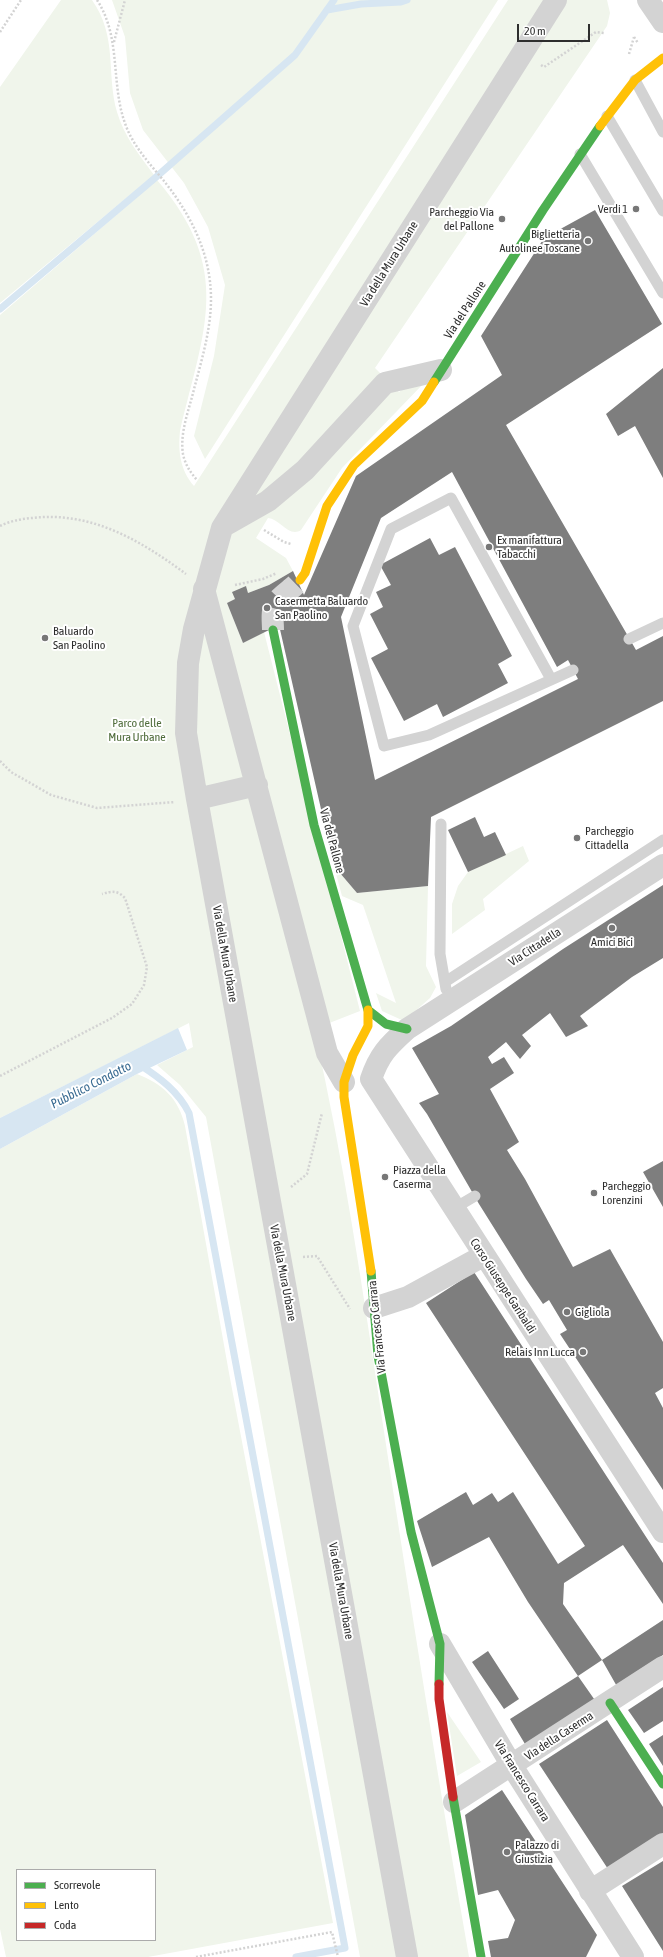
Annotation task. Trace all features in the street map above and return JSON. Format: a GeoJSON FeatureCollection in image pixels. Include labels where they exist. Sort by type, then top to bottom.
{"type":"FeatureCollection","features":[{"type":"Feature","properties":{"kind":"street","name":"Via della Mura Urbane"},"geometry":{"type":"LineString","coordinates":[[407,1957],[196,799],[186,733],[188,663],[204,587],[222,528],[556,0]]}},
{"type":"Feature","properties":{"kind":"street"},"geometry":{"type":"LineString","coordinates":[[648,0],[663,22]]}},
{"type":"Feature","properties":{"kind":"street","name":"Via del Pallone"},"geometry":{"type":"LineString","coordinates":[[300,580],[305,573],[327,506],[354,465],[422,401],[580,154],[606,116],[635,80],[663,58]]}},
{"type":"Feature","properties":{"kind":"street"},"geometry":{"type":"LineString","coordinates":[[222,528],[268,501],[305,470],[385,383],[441,370]]}},
{"type":"Feature","properties":{"kind":"street"},"geometry":{"type":"LineString","coordinates":[[204,587],[327,1053],[347,1073]]}},
{"type":"Feature","properties":{"kind":"street","name":"Via del Pallone"},"geometry":{"type":"LineString","coordinates":[[273,630],[314,825],[368,1010]]}},
{"type":"Feature","properties":{"kind":"street"},"geometry":{"type":"LineString","coordinates":[[196,799],[257,785]]}},
{"type":"Feature","properties":{"kind":"street","name":"Via Cittadella"},"geometry":{"type":"LineString","coordinates":[[407,1030],[663,864]]}},
{"type":"Feature","properties":{"kind":"street"},"geometry":{"type":"LineString","coordinates":[[368,1010],[376,1019],[386,1026],[407,1030]]}},
{"type":"Feature","properties":{"kind":"street","name":"Via Francesco Carrara"},"geometry":{"type":"LineString","coordinates":[[368,1010],[368,1026],[347,1073],[344,1097],[370,1262],[378,1356],[411,1532],[440,1644],[512,1766],[633,1957]]}},
{"type":"Feature","properties":{"kind":"street"},"geometry":{"type":"LineString","coordinates":[[371,1079],[376,1066],[388,1045],[407,1030]]}},
{"type":"Feature","properties":{"kind":"street","name":"Corso Giuseppe Garibaldi"},"geometry":{"type":"LineString","coordinates":[[347,1073],[362,1070],[371,1079],[483,1256],[663,1532]]}},
{"type":"Feature","properties":{"kind":"street"},"geometry":{"type":"LineString","coordinates":[[374,1308],[408,1297],[483,1256]]}},
{"type":"Feature","properties":{"kind":"street","name":"Via Francesco Carrara"},"geometry":{"type":"LineString","coordinates":[[440,1644],[438,1699],[481,1957]]}},
{"type":"Feature","properties":{"kind":"street","name":"Via della Caserma"},"geometry":{"type":"LineString","coordinates":[[454,1802],[610,1703],[663,1667]]}},
{"type":"Feature","properties":{"kind":"street"},"geometry":{"type":"LineString","coordinates":[[610,1703],[663,1784]]}},
{"type":"Feature","properties":{"kind":"street"},"geometry":{"type":"LineString","coordinates":[[590,1891],[663,1844]]}},
{"type":"Feature","properties":{"kind":"lane"},"geometry":{"type":"LineString","coordinates":[[635,80],[663,132]]}},
{"type":"Feature","properties":{"kind":"lane"},"geometry":{"type":"LineString","coordinates":[[606,116],[663,211]]}},
{"type":"Feature","properties":{"kind":"lane"},"geometry":{"type":"LineString","coordinates":[[580,154],[663,293]]}},
{"type":"Feature","properties":{"kind":"lane"},"geometry":{"type":"LineString","coordinates":[[551,679],[451,498],[391,529],[353,626],[384,746],[429,735],[572,670]]}},
{"type":"Feature","properties":{"kind":"lane"},"geometry":{"type":"LineString","coordinates":[[629,639],[663,623]]}},
{"type":"Feature","properties":{"kind":"lane"},"geometry":{"type":"LineString","coordinates":[[441,824],[440,954],[448,1004]]}},
{"type":"Feature","properties":{"kind":"lane"},"geometry":{"type":"LineString","coordinates":[[445,982],[663,840]]}},
{"type":"Feature","properties":{"kind":"lane"},"geometry":{"type":"LineString","coordinates":[[453,1209],[475,1196]]}},
{"type":"Feature","properties":{"kind":"path"},"geometry":{"type":"LineString","coordinates":[[0,32],[21,0]]}},
{"type":"Feature","properties":{"kind":"path"},"geometry":{"type":"LineString","coordinates":[[97,0],[106,18],[113,45],[116,83],[121,111],[131,137],[188,214],[205,254],[211,285],[208,328],[183,435],[185,460],[188,467],[198,480]]}},
{"type":"Feature","properties":{"kind":"path"},"geometry":{"type":"LineString","coordinates":[[113,45],[125,0]]}},
{"type":"Feature","properties":{"kind":"path"},"geometry":{"type":"LineString","coordinates":[[523,53],[544,67],[596,32],[604,33]]}},
{"type":"Feature","properties":{"kind":"path"},"geometry":{"type":"LineString","coordinates":[[634,37],[638,43]]}},
{"type":"Feature","properties":{"kind":"path"},"geometry":{"type":"LineString","coordinates":[[0,526],[18,520],[42,517],[67,517],[91,522],[129,537],[174,565],[204,587]]}},
{"type":"Feature","properties":{"kind":"path"},"geometry":{"type":"LineString","coordinates":[[262,529],[284,542],[312,550]]}},
{"type":"Feature","properties":{"kind":"path"},"geometry":{"type":"LineString","coordinates":[[235,585],[263,579],[309,560]]}},
{"type":"Feature","properties":{"kind":"path"},"geometry":{"type":"LineString","coordinates":[[0,761],[11,772],[51,795],[97,808],[150,805],[196,799]]}},
{"type":"Feature","properties":{"kind":"path"},"geometry":{"type":"LineString","coordinates":[[0,1076],[112,1018],[132,1004],[144,985],[147,967],[125,898],[119,892],[112,891],[102,894]]}},
{"type":"Feature","properties":{"kind":"path"},"geometry":{"type":"LineString","coordinates":[[270,1204],[307,1174],[322,1113],[347,1073]]}},
{"type":"Feature","properties":{"kind":"path"},"geometry":{"type":"LineString","coordinates":[[280,1258],[317,1256],[354,1316]]}},
{"type":"Feature","properties":{"kind":"path"},"geometry":{"type":"LineString","coordinates":[[196,1957],[332,1932],[338,1957]]}},
{"type":"Feature","properties":{"kind":"green space"},"geometry":{"type":"Polygon","coordinates":[[[61,0],[92,0],[100,14],[108,41],[114,98],[120,121],[138,153],[154,175],[0,303],[0,87],[61,0]]]}},
{"type":"Feature","properties":{"kind":"green space"},"geometry":{"type":"Polygon","coordinates":[[[112,0],[498,0],[205,459],[194,436],[214,356],[225,285],[208,227],[184,183],[143,130],[130,93],[125,37],[112,0]]]}},
{"type":"Feature","properties":{"kind":"green space","name":"Parco delle Mura Urbane"},"geometry":{"type":"Polygon","coordinates":[[[508,0],[607,0],[610,13],[607,26],[375,368],[399,392],[412,381],[425,382],[342,468],[301,530],[292,532],[277,521],[268,518],[256,538],[286,558],[293,571],[269,585],[248,593],[246,586],[233,592],[235,599],[227,603],[243,643],[264,632],[360,1011],[314,1029],[344,1177],[424,1691],[469,1957],[360,1957],[206,1117],[180,1085],[157,1065],[193,1047],[189,1023],[0,1118],[0,315],[157,180],[181,212],[196,243],[204,272],[206,301],[204,330],[179,438],[183,467],[189,480],[194,486],[508,0]]]}},
{"type":"Feature","properties":{"kind":"green space"},"geometry":{"type":"Polygon","coordinates":[[[523,846],[529,861],[483,899],[485,910],[452,934],[452,904],[458,886],[468,872],[523,846]]]}},
{"type":"Feature","properties":{"kind":"green space"},"geometry":{"type":"Polygon","coordinates":[[[334,866],[357,893],[428,886],[426,966],[436,987],[430,998],[404,1021],[382,1011],[376,993],[396,1003],[363,905],[342,896],[334,866]]]}},
{"type":"Feature","properties":{"kind":"green space"},"geometry":{"type":"Polygon","coordinates":[[[137,1074],[155,1083],[174,1100],[179,1108],[185,1126],[229,1373],[333,1923],[148,1957],[6,1957],[0,1929],[0,1149],[137,1074]]]}},
{"type":"Feature","properties":{"kind":"green space"},"geometry":{"type":"Polygon","coordinates":[[[447,1712],[481,1762],[457,1776],[447,1712]]]}},
{"type":"Feature","properties":{"kind":"water","name":"Pubblico Condotto"},"geometry":{"type":"Polygon","coordinates":[[[178,1028],[187,1050],[137,1074],[0,1149],[0,1118],[178,1028]]]}},
{"type":"Feature","properties":{"kind":"building"},"geometry":{"type":"Polygon","coordinates":[[[595,210],[662,324],[506,425],[636,650],[663,636],[663,701],[431,817],[428,886],[357,893],[334,866],[279,625],[243,643],[227,603],[235,599],[232,592],[246,586],[248,593],[269,585],[293,571],[304,595],[356,476],[502,375],[481,336],[544,238],[595,210]],[[452,472],[381,518],[341,617],[375,780],[578,679],[568,660],[557,667],[452,472]]]}},
{"type":"Feature","properties":{"kind":"building"},"geometry":{"type":"Polygon","coordinates":[[[663,368],[663,478],[635,426],[618,436],[606,414],[663,368]]]}},
{"type":"Feature","properties":{"kind":"building"},"geometry":{"type":"Polygon","coordinates":[[[430,538],[439,555],[455,547],[512,656],[498,664],[508,683],[443,717],[437,704],[404,721],[371,658],[388,649],[370,614],[383,607],[376,592],[391,585],[380,565],[430,538]]]}},
{"type":"Feature","properties":{"kind":"building"},"geometry":{"type":"Polygon","coordinates":[[[475,817],[484,837],[495,832],[506,855],[468,872],[448,830],[475,817]]]}},
{"type":"Feature","properties":{"kind":"building"},"geometry":{"type":"Polygon","coordinates":[[[663,885],[663,958],[632,977],[580,1016],[588,1026],[566,1037],[550,1013],[522,1035],[531,1046],[520,1059],[506,1042],[488,1057],[492,1064],[504,1057],[514,1073],[490,1089],[519,1142],[507,1150],[525,1179],[573,1267],[610,1249],[663,1342],[663,1388],[655,1393],[663,1408],[663,1490],[560,1334],[567,1330],[549,1300],[543,1304],[526,1279],[419,1103],[439,1094],[412,1048],[451,1026],[563,949],[663,885]]]}},
{"type":"Feature","properties":{"kind":"building"},"geometry":{"type":"Polygon","coordinates":[[[663,1161],[663,1207],[643,1172],[663,1161]]]}},
{"type":"Feature","properties":{"kind":"building"},"geometry":{"type":"Polygon","coordinates":[[[474,1272],[663,1563],[663,1604],[623,1545],[564,1583],[563,1604],[602,1660],[578,1676],[528,1602],[489,1537],[432,1567],[417,1521],[466,1492],[473,1505],[492,1493],[498,1502],[513,1492],[558,1564],[585,1546],[426,1303],[474,1272]]]}},
{"type":"Feature","properties":{"kind":"building"},"geometry":{"type":"Polygon","coordinates":[[[663,1620],[663,1655],[636,1672],[619,1690],[602,1660],[663,1620]]]}},
{"type":"Feature","properties":{"kind":"building"},"geometry":{"type":"Polygon","coordinates":[[[488,1651],[519,1699],[504,1709],[472,1662],[488,1651]]]}},
{"type":"Feature","properties":{"kind":"building"},"geometry":{"type":"Polygon","coordinates":[[[578,1676],[599,1706],[528,1749],[510,1719],[578,1676]]]}},
{"type":"Feature","properties":{"kind":"building"},"geometry":{"type":"Polygon","coordinates":[[[663,1687],[663,1721],[644,1733],[628,1710],[663,1687]]]}},
{"type":"Feature","properties":{"kind":"building"},"geometry":{"type":"Polygon","coordinates":[[[607,1720],[663,1807],[663,1834],[608,1869],[539,1764],[607,1720]]]}},
{"type":"Feature","properties":{"kind":"building"},"geometry":{"type":"Polygon","coordinates":[[[663,1735],[663,1766],[649,1744],[663,1735]]]}},
{"type":"Feature","properties":{"kind":"building","name":"Palazzo di Giustizia"},"geometry":{"type":"Polygon","coordinates":[[[502,1790],[597,1935],[586,1957],[491,1957],[488,1941],[508,1938],[515,1920],[498,1890],[478,1895],[465,1815],[502,1790]]]}},
{"type":"Feature","properties":{"kind":"building"},"geometry":{"type":"Polygon","coordinates":[[[663,1861],[663,1951],[622,1886],[663,1861]]]}},
{"type":"Feature","properties":{"kind":"waterway"},"geometry":{"type":"LineString","coordinates":[[0,309],[155,178],[295,55],[334,0]]}},
{"type":"Feature","properties":{"kind":"waterway"},"geometry":{"type":"LineString","coordinates":[[327,10],[361,4],[401,2],[407,0]]}},
{"type":"Feature","properties":{"kind":"waterway"},"geometry":{"type":"LineString","coordinates":[[140,1065],[168,1086],[180,1098],[189,1113],[345,1948],[296,1957]]}},
{"type":"Feature","properties":{"kind":"tunnel"},"geometry":{"type":"LineString","coordinates":[[273,630],[274,606],[280,598],[300,580]]}},
{"type":"Feature","properties":{"kind":"traffic: fast"},"geometry":{"type":"LineString","coordinates":[[434,382],[543,210],[600,126]]}},
{"type":"Feature","properties":{"kind":"traffic: fast"},"geometry":{"type":"LineString","coordinates":[[273,630],[314,825],[368,1010],[386,1024],[407,1029]]}},
{"type":"Feature","properties":{"kind":"traffic: fast"},"geometry":{"type":"LineString","coordinates":[[371,1271],[378,1356],[411,1532],[440,1644],[439,1684]]}},
{"type":"Feature","properties":{"kind":"traffic: fast"},"geometry":{"type":"LineString","coordinates":[[610,1703],[663,1784]]}},
{"type":"Feature","properties":{"kind":"traffic: fast"},"geometry":{"type":"LineString","coordinates":[[453,1797],[481,1957]]}},
{"type":"Feature","properties":{"kind":"traffic: slow"},"geometry":{"type":"LineString","coordinates":[[600,126],[635,80],[663,58]]}},
{"type":"Feature","properties":{"kind":"traffic: slow"},"geometry":{"type":"LineString","coordinates":[[300,580],[305,573],[327,506],[354,465],[422,401],[434,382]]}},
{"type":"Feature","properties":{"kind":"traffic: slow"},"geometry":{"type":"LineString","coordinates":[[368,1010],[368,1026],[353,1055],[344,1082],[344,1097],[371,1271]]}},
{"type":"Feature","properties":{"kind":"traffic: jam"},"geometry":{"type":"LineString","coordinates":[[439,1684],[439,1699],[453,1797]]}},
{"type":"Feature","properties":{"kind":"place","name":"Verdi 1"},"geometry":{"type":"Point","coordinates":[636,209]}},
{"type":"Feature","properties":{"kind":"place","name":"Parcheggio Via del Pallone"},"geometry":{"type":"Point","coordinates":[502,219]}},
{"type":"Feature","properties":{"kind":"place","name":"Biglietteria Autolinee Toscane"},"geometry":{"type":"Point","coordinates":[588,241]}},
{"type":"Feature","properties":{"kind":"place","name":"Ex manifattura Tabacchi"},"geometry":{"type":"Point","coordinates":[489,547]}},
{"type":"Feature","properties":{"kind":"place","name":"Casermetta Baluardo San Paolino"},"geometry":{"type":"Point","coordinates":[267,608]}},
{"type":"Feature","properties":{"kind":"place","name":"Baluardo San Paolino"},"geometry":{"type":"Point","coordinates":[45,638]}},
{"type":"Feature","properties":{"kind":"place","name":"Parcheggio Cittadella"},"geometry":{"type":"Point","coordinates":[577,838]}},
{"type":"Feature","properties":{"kind":"place","name":"Amici Bici"},"geometry":{"type":"Point","coordinates":[612,928]}},
{"type":"Feature","properties":{"kind":"place","name":"Piazza della Caserma"},"geometry":{"type":"Point","coordinates":[385,1177]}},
{"type":"Feature","properties":{"kind":"place","name":"Parcheggio Lorenzini"},"geometry":{"type":"Point","coordinates":[594,1193]}},
{"type":"Feature","properties":{"kind":"place","name":"Gigliola"},"geometry":{"type":"Point","coordinates":[567,1312]}},
{"type":"Feature","properties":{"kind":"place","name":"Relais Inn Lucca"},"geometry":{"type":"Point","coordinates":[583,1352]}},
{"type":"Feature","properties":{"kind":"place","name":"Palazzo di Giustizia"},"geometry":{"type":"Point","coordinates":[507,1852]}}]}
